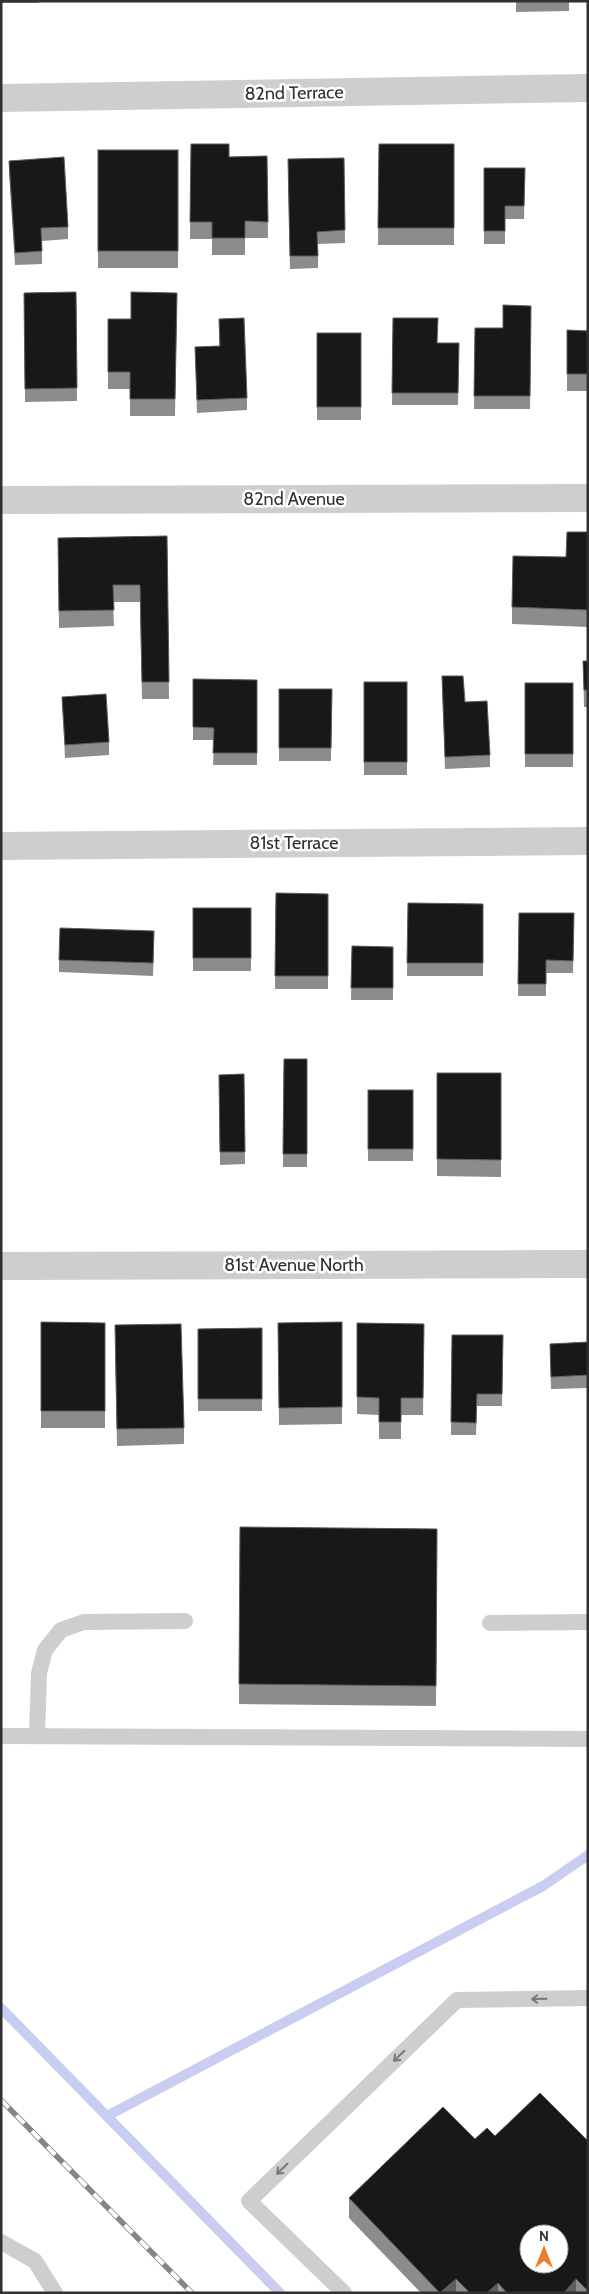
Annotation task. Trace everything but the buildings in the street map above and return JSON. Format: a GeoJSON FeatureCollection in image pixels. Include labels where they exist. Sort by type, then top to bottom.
{"type":"FeatureCollection","features":[{"type":"Feature","properties":{"kind":"street","name":"82nd Terrace"},"geometry":{"type":"LineString","coordinates":[[1,98],[588,88]]}},
{"type":"Feature","properties":{"kind":"street","name":"82nd Avenue"},"geometry":{"type":"LineString","coordinates":[[1,500],[588,498]]}},
{"type":"Feature","properties":{"kind":"street","name":"81st Terrace"},"geometry":{"type":"LineString","coordinates":[[1,846],[588,841]]}},
{"type":"Feature","properties":{"kind":"street","name":"81st Avenue North"},"geometry":{"type":"LineString","coordinates":[[1,1266],[588,1264]]}},
{"type":"Feature","properties":{"kind":"lane"},"geometry":{"type":"LineString","coordinates":[[37,1736],[39,1673],[45,1650],[61,1630],[84,1622],[185,1621]]}},
{"type":"Feature","properties":{"kind":"lane"},"geometry":{"type":"LineString","coordinates":[[490,1623],[588,1622]]}},
{"type":"Feature","properties":{"kind":"lane"},"geometry":{"type":"LineString","coordinates":[[1,1736],[588,1739]]}},
{"type":"Feature","properties":{"kind":"lane"},"geometry":{"type":"LineString","coordinates":[[344,2293],[249,2201],[457,2000],[588,1998]]}},
{"type":"Feature","properties":{"kind":"lane"},"geometry":{"type":"LineString","coordinates":[[1,2242],[35,2261],[55,2293]]}},
{"type":"Feature","properties":{"kind":"waterway"},"geometry":{"type":"LineString","coordinates":[[107,2116],[543,1886],[588,1855]]}},
{"type":"Feature","properties":{"kind":"waterway"},"geometry":{"type":"LineString","coordinates":[[1,2008],[280,2293]]}},
{"type":"Feature","properties":{"kind":"railway"},"geometry":{"type":"LineString","coordinates":[[1,2100],[192,2293]]}}]}
